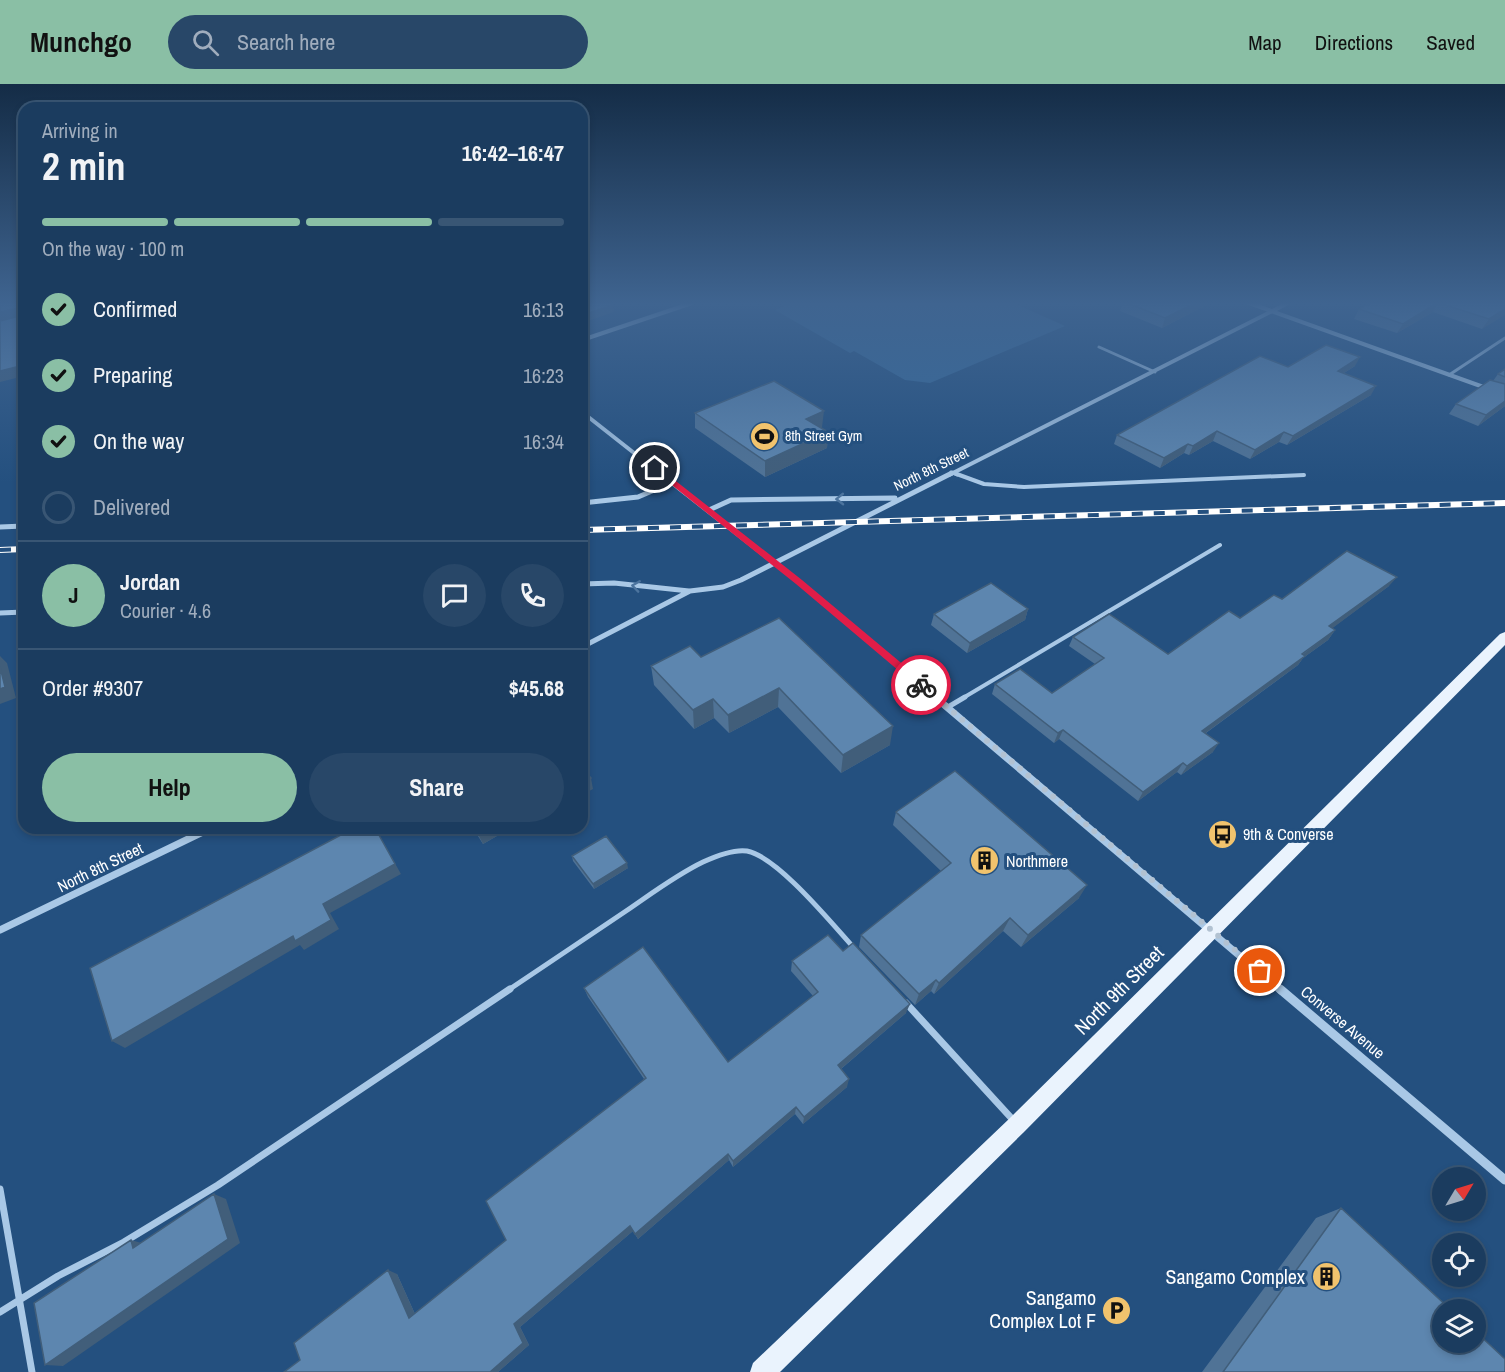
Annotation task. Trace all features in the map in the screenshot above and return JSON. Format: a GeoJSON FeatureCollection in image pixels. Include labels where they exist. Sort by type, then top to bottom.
{"type":"FeatureCollection","features":[{"type":"Feature","properties":{"kind":"main road","name":"North 9th Street"},"geometry":{"type":"LineString","coordinates":[[762,1372],[1214,931],[1505,637]]}},
{"type":"Feature","properties":{"kind":"street","name":"North 8th Street"},"geometry":{"type":"LineString","coordinates":[[588,643],[690,591],[723,587],[1172,363]]}},
{"type":"Feature","properties":{"kind":"street"},"geometry":{"type":"LineString","coordinates":[[1416,363],[1494,390]]}},
{"type":"Feature","properties":{"kind":"street","name":"Converse Avenue"},"geometry":{"type":"LineString","coordinates":[[588,417],[775,562],[1214,931],[1505,1180]]}},
{"type":"Feature","properties":{"kind":"street"},"geometry":{"type":"LineString","coordinates":[[588,502],[638,497],[673,482]]}},
{"type":"Feature","properties":{"kind":"street"},"geometry":{"type":"LineString","coordinates":[[709,510],[731,500],[899,498]]}},
{"type":"Feature","properties":{"kind":"street"},"geometry":{"type":"LineString","coordinates":[[0,527],[18,526]]}},
{"type":"Feature","properties":{"kind":"street"},"geometry":{"type":"LineString","coordinates":[[588,584],[614,583],[690,591]]}},
{"type":"Feature","properties":{"kind":"street"},"geometry":{"type":"LineString","coordinates":[[0,613],[18,612]]}},
{"type":"Feature","properties":{"kind":"street","name":"North 8th Street"},"geometry":{"type":"LineString","coordinates":[[0,930],[199,834]]}},
{"type":"Feature","properties":{"kind":"lane"},"geometry":{"type":"LineString","coordinates":[[1135,363],[1155,372]]}},
{"type":"Feature","properties":{"kind":"lane"},"geometry":{"type":"LineString","coordinates":[[1449,375],[1467,363]]}},
{"type":"Feature","properties":{"kind":"lane"},"geometry":{"type":"LineString","coordinates":[[951,472],[964,480],[978,483],[1038,486],[1304,475]]}},
{"type":"Feature","properties":{"kind":"lane"},"geometry":{"type":"LineString","coordinates":[[948,707],[1220,545]]}},
{"type":"Feature","properties":{"kind":"lane"},"geometry":{"type":"LineString","coordinates":[[0,1312],[58,1276],[124,1242],[218,1185],[678,876],[715,855],[749,851],[786,875],[857,951]]}},
{"type":"Feature","properties":{"kind":"lane"},"geometry":{"type":"LineString","coordinates":[[904,1001],[1017,1125]]}},
{"type":"Feature","properties":{"kind":"lane"},"geometry":{"type":"LineString","coordinates":[[0,1189],[32,1372]]}},
{"type":"Feature","properties":{"kind":"shaded area"},"geometry":{"type":"Polygon","coordinates":[[[875,363],[977,363],[930,383],[905,380],[875,363]]]}},
{"type":"Feature","properties":{"kind":"building"},"geometry":{"type":"Polygon","coordinates":[[[0,363],[18,363],[18,366],[0,371],[0,363]]]}},
{"type":"Feature","properties":{"kind":"building"},"geometry":{"type":"Polygon","coordinates":[[[1247,363],[1278,363],[1288,367],[1295,363],[1350,363],[1338,371],[1376,386],[1293,436],[1284,432],[1255,450],[1217,431],[1193,446],[1188,444],[1164,458],[1117,435],[1247,363]]]}},
{"type":"Feature","properties":{"kind":"building"},"geometry":{"type":"Polygon","coordinates":[[[1505,369],[1505,377],[1498,374],[1505,369]]]}},
{"type":"Feature","properties":{"kind":"building"},"geometry":{"type":"Polygon","coordinates":[[[1490,380],[1505,384],[1505,401],[1486,415],[1456,404],[1490,380]]]}},
{"type":"Feature","properties":{"kind":"building"},"geometry":{"type":"Polygon","coordinates":[[[774,381],[824,411],[806,419],[828,432],[765,461],[695,413],[774,381]]]}},
{"type":"Feature","properties":{"kind":"building"},"geometry":{"type":"Polygon","coordinates":[[[1347,551],[1397,577],[1329,626],[1335,630],[1302,654],[1305,656],[1202,731],[1219,743],[1187,766],[1183,763],[1143,792],[1063,730],[1058,733],[995,684],[1020,669],[1052,693],[1104,658],[1073,637],[1109,614],[1168,654],[1229,611],[1240,618],[1274,595],[1282,599],[1347,551]]]}},
{"type":"Feature","properties":{"kind":"building"},"geometry":{"type":"Polygon","coordinates":[[[991,583],[1028,609],[970,643],[934,614],[991,583]]]}},
{"type":"Feature","properties":{"kind":"building"},"geometry":{"type":"Polygon","coordinates":[[[779,618],[893,726],[843,755],[779,688],[728,715],[713,699],[693,710],[651,666],[690,646],[701,657],[779,618]]]}},
{"type":"Feature","properties":{"kind":"building"},"geometry":{"type":"Polygon","coordinates":[[[0,667],[5,687],[0,689],[0,667]]]}},
{"type":"Feature","properties":{"kind":"building"},"geometry":{"type":"Polygon","coordinates":[[[955,771],[1087,885],[1028,935],[1010,918],[939,983],[936,980],[919,994],[861,935],[951,863],[896,812],[955,771]]]}},
{"type":"Feature","properties":{"kind":"building"},"geometry":{"type":"Polygon","coordinates":[[[343,834],[378,834],[395,864],[323,904],[331,920],[295,941],[293,936],[112,1041],[90,968],[343,834]]]}},
{"type":"Feature","properties":{"kind":"building"},"geometry":{"type":"Polygon","coordinates":[[[606,836],[627,863],[593,884],[572,856],[606,836]]]}},
{"type":"Feature","properties":{"kind":"building"},"geometry":{"type":"Polygon","coordinates":[[[828,935],[843,951],[853,943],[910,1004],[838,1065],[849,1079],[804,1117],[796,1107],[733,1161],[728,1154],[635,1234],[630,1226],[514,1324],[523,1343],[490,1372],[284,1372],[300,1360],[294,1343],[388,1270],[409,1318],[506,1240],[486,1201],[646,1078],[584,988],[643,947],[728,1062],[818,992],[792,961],[828,935]]]}},
{"type":"Feature","properties":{"kind":"building"},"geometry":{"type":"Polygon","coordinates":[[[214,1194],[228,1239],[45,1365],[34,1303],[131,1240],[133,1248],[214,1194]]]}},
{"type":"Feature","properties":{"kind":"building","name":"Sangamo Complex"},"geometry":{"type":"Polygon","coordinates":[[[1341,1208],[1439,1299],[1432,1299],[1432,1353],[1486,1353],[1486,1341],[1505,1359],[1505,1372],[1223,1372],[1341,1208]]]}},
{"type":"Feature","properties":{"kind":"railway"},"geometry":{"type":"LineString","coordinates":[[588,530],[1505,503]]}},
{"type":"Feature","properties":{"kind":"railway"},"geometry":{"type":"LineString","coordinates":[[0,550],[18,549]]}},
{"type":"Feature","properties":{"kind":"way so far"},"geometry":{"type":"LineString","coordinates":[[921,685],[1260,971]]}},
{"type":"Feature","properties":{"kind":"place","name":"8th Street Gym"},"geometry":{"type":"Point","coordinates":[764,436]}},
{"type":"Feature","properties":{"kind":"place","name":"9th & Converse"},"geometry":{"type":"Point","coordinates":[1222,834]}},
{"type":"Feature","properties":{"kind":"place","name":"Northmere"},"geometry":{"type":"Point","coordinates":[985,861]}},
{"type":"Feature","properties":{"kind":"place","name":"Sangamo Complex"},"geometry":{"type":"Point","coordinates":[1326,1277]}},
{"type":"Feature","properties":{"kind":"place","name":"Sangamo Complex Lot F"},"geometry":{"type":"Point","coordinates":[1117,1310]}},
{"type":"Feature","properties":{"kind":"route"},"geometry":{"type":"LineString","coordinates":[[655,468],[799,582],[921,685]]}}]}
